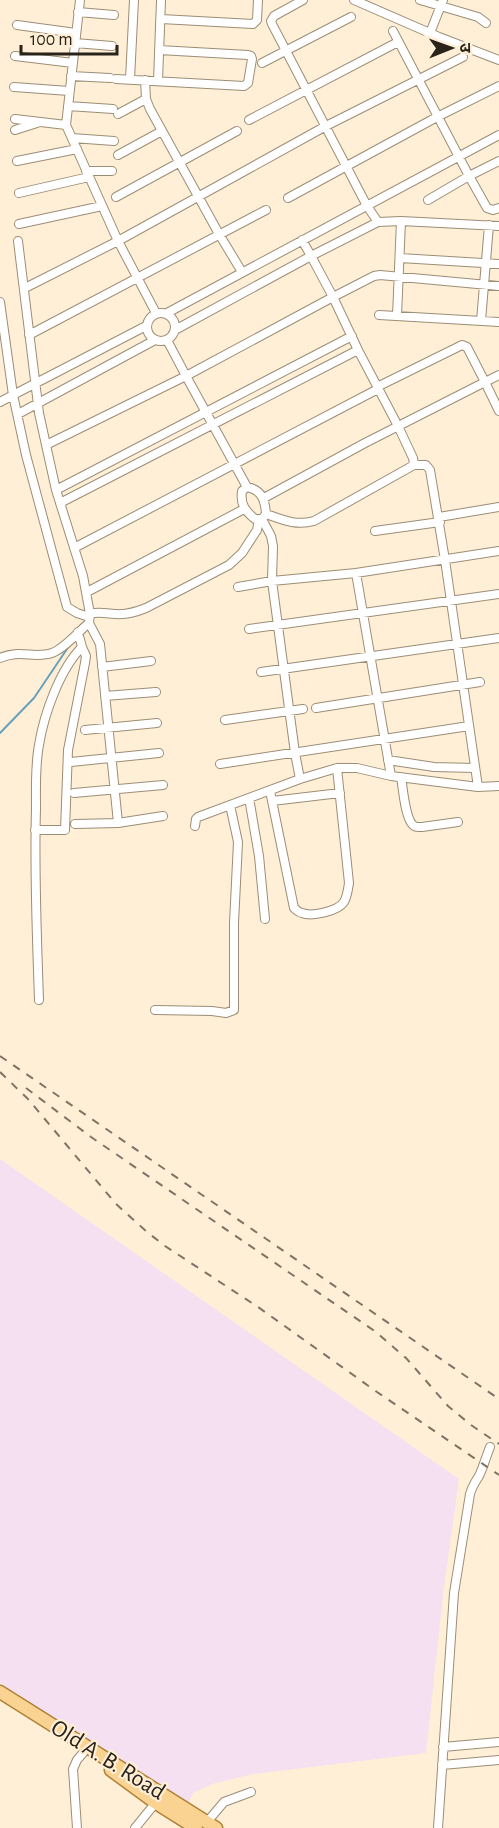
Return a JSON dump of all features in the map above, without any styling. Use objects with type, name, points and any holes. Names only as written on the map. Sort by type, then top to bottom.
[{"type":"main road","name":"Old A. B. Road","points":[[0,1692],[159,1798]]},
{"type":"main road","name":"Old A. B. Road","points":[[0,1698],[83,1753],[206,1826]]},
{"type":"street","points":[[78,0],[66,125],[118,241],[156,313]]},
{"type":"street","points":[[130,79],[134,0]]},
{"type":"street","points":[[158,81],[161,0]]},
{"type":"street","points":[[160,19],[254,24],[257,20],[258,0]]},
{"type":"street","points":[[303,0],[272,18],[272,24],[367,206],[378,222]]},
{"type":"street","points":[[354,0],[499,60]]},
{"type":"street","points":[[420,0],[441,4],[478,17],[486,23]]},
{"type":"street","points":[[430,33],[441,4]]},
{"type":"street","points":[[78,12],[114,15]]},
{"type":"street","points":[[262,63],[351,17]]},
{"type":"street","points":[[17,25],[76,33]]},
{"type":"street","points":[[393,31],[487,208],[492,210],[499,208]]},
{"type":"street","points":[[249,120],[398,42]]},
{"type":"street","points":[[75,43],[112,46]]},
{"type":"street","points":[[71,75],[244,86],[248,83],[251,56],[159,50]]},
{"type":"street","points":[[15,56],[73,63]]},
{"type":"street","points":[[25,288],[118,241],[326,126],[463,57]]},
{"type":"street","points":[[145,80],[146,99],[162,131],[219,234],[243,272]]},
{"type":"street","points":[[288,198],[499,86]]},
{"type":"street","points":[[14,87],[69,91]]},
{"type":"street","points":[[68,106],[115,112],[146,99]]},
{"type":"street","points":[[15,119],[66,125]]},
{"type":"street","points":[[15,130],[41,122]]},
{"type":"street","points":[[118,155],[162,131]]},
{"type":"street","points":[[116,197],[237,132]]},
{"type":"street","points":[[155,340],[148,334],[146,326],[149,318],[156,313],[167,313],[499,135]]},
{"type":"street","points":[[72,138],[114,141]]},
{"type":"street","points":[[17,161],[76,149]]},
{"type":"street","points":[[428,200],[499,161]]},
{"type":"street","points":[[19,193],[88,174],[112,171]]},
{"type":"street","points":[[19,224],[102,206]]},
{"type":"street","points":[[29,335],[266,210]]},
{"type":"street","points":[[397,316],[401,221]]},
{"type":"street","points":[[167,340],[175,330],[378,222],[499,226]]},
{"type":"street","points":[[481,321],[489,225]]},
{"type":"street","points":[[302,240],[413,458],[419,465],[430,470],[477,787]]},
{"type":"street","points":[[18,241],[35,384],[46,445],[56,490],[87,592],[102,666],[118,823]]},
{"type":"street","points":[[400,258],[499,264]]},
{"type":"street","points":[[46,445],[186,376],[374,276],[499,286]]},
{"type":"street","points":[[0,302],[13,395],[29,466],[67,607],[93,627]]},
{"type":"street","points":[[167,313],[174,320],[175,330]]},
{"type":"street","points":[[379,315],[499,322]]},
{"type":"street","points":[[0,402],[146,326]]},
{"type":"street","points":[[56,490],[352,336]]},
{"type":"street","points":[[18,414],[155,340],[167,340]]},
{"type":"street","points":[[167,340],[247,487],[255,489],[264,498]]},
{"type":"street","points":[[74,549],[233,463],[462,345],[467,347],[499,411]]},
{"type":"street","points":[[60,503],[358,350]]},
{"type":"street","points":[[264,498],[319,467],[499,375]]},
{"type":"street","points":[[247,487],[242,491],[241,498],[244,509],[255,519],[304,524],[314,521],[419,465]]},
{"type":"street","points":[[39,1000],[35,830],[39,746],[48,711],[64,672],[81,641],[93,627],[98,612],[132,613],[146,608],[229,565],[242,553],[257,530],[262,518],[264,498]]},
{"type":"street","points":[[375,531],[499,507]]},
{"type":"street","points":[[87,592],[244,509]]},
{"type":"street","points":[[262,518],[273,546],[272,581],[300,779]]},
{"type":"street","points":[[238,587],[272,581],[356,573],[499,551]]},
{"type":"street","points":[[356,573],[391,776]]},
{"type":"street","points":[[249,629],[499,594]]},
{"type":"street","points":[[0,658],[16,653],[54,652],[81,641],[93,627]]},
{"type":"street","points":[[261,672],[499,638]]},
{"type":"street","points":[[35,830],[65,830],[68,750],[85,663],[81,641]]},
{"type":"street","points":[[102,666],[152,661]]},
{"type":"street","points":[[316,708],[480,682]]},
{"type":"street","points":[[105,696],[156,692]]},
{"type":"street","points":[[225,720],[303,709]]},
{"type":"street","points":[[85,730],[158,723]]},
{"type":"street","points":[[220,764],[469,726]]},
{"type":"street","points":[[71,762],[159,753]]},
{"type":"street","points":[[388,760],[434,767],[475,768]]},
{"type":"street","points":[[270,791],[294,908],[300,913],[309,914],[338,908],[343,904],[347,895],[349,883],[337,768]]},
{"type":"street","points":[[195,826],[198,817],[300,779],[337,768],[357,768],[391,776],[477,787],[499,786]]},
{"type":"street","points":[[401,777],[408,817],[412,824],[422,827],[458,822]]},
{"type":"street","points":[[74,793],[164,785]]},
{"type":"street","points":[[272,801],[340,793]]},
{"type":"street","points":[[249,798],[259,856],[265,919]]},
{"type":"street","points":[[155,1010],[212,1011],[226,1014],[234,1010],[234,923],[238,842],[230,805]]},
{"type":"street","points":[[75,824],[118,823],[163,816]]},
{"type":"street","points":[[438,1828],[454,1593],[472,1486],[480,1473],[490,1447]]},
{"type":"street","points":[[443,1747],[499,1742]]},
{"type":"street","points":[[77,1828],[73,1769],[83,1753]]},
{"type":"street","points":[[442,1765],[499,1760]]},
{"type":"street","points":[[206,1826],[224,1802],[252,1792]]},
{"type":"street","points":[[135,1828],[159,1798]]},
{"type":"shaded area","points":[[0,1159],[459,1479],[444,1587],[426,1753],[253,1774],[212,1784],[193,1793],[188,1804],[0,1683]]},
{"type":"waterway","points":[[0,733],[34,698],[69,646]]},
{"type":"railway","points":[[0,1056],[499,1399]]},
{"type":"railway","points":[[0,1072],[28,1099],[116,1204],[147,1232],[499,1475]]},
{"type":"railway","points":[[26,1088],[91,1137],[376,1332],[406,1358],[448,1406],[499,1444]]}]
